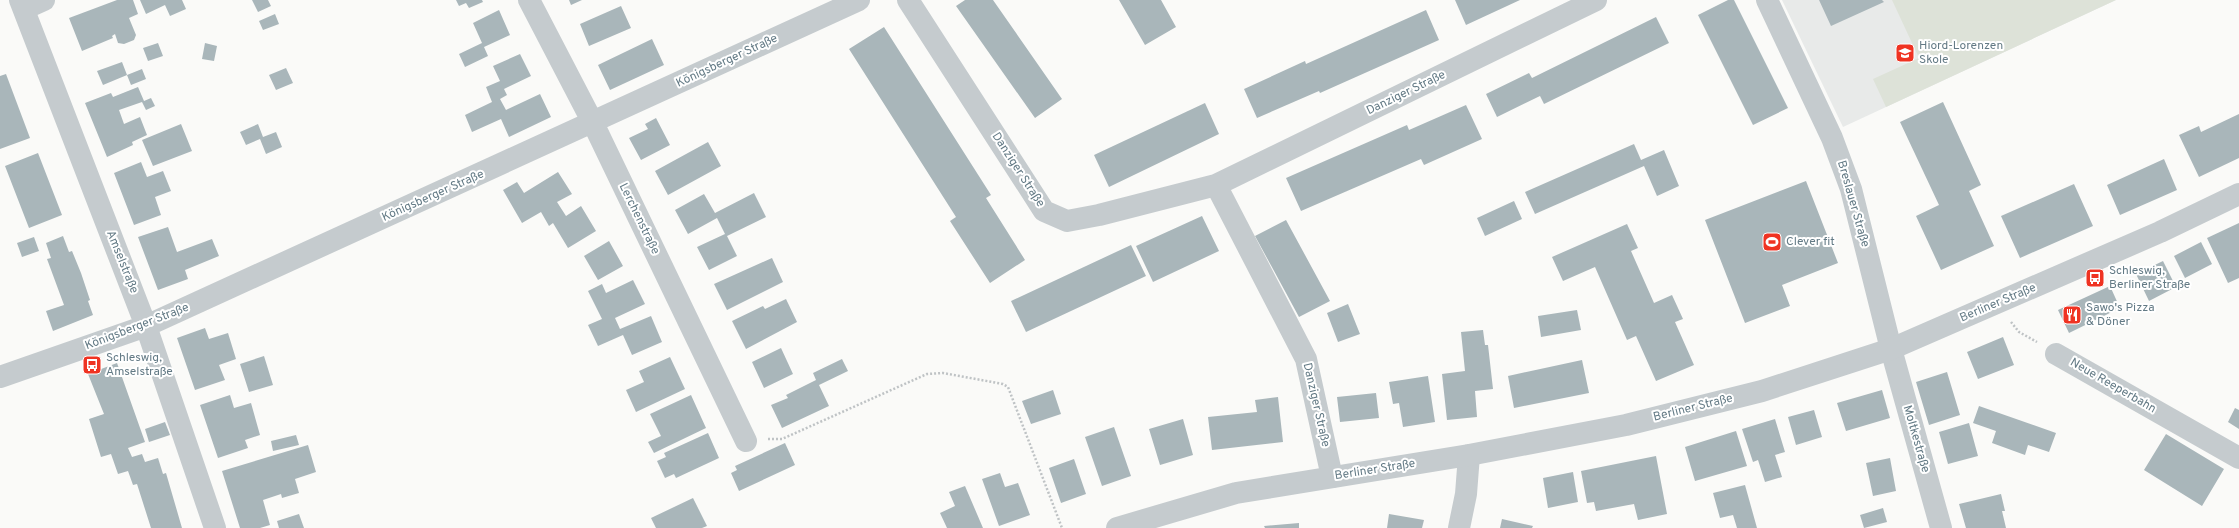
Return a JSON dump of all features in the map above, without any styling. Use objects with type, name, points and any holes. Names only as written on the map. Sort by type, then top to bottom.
[{"type":"street","points":[[22,5],[44,0]]},
{"type":"street","name":"Lerchenstraße","points":[[529,0],[593,124],[746,441]]},
{"type":"street","name":"Königsberger Straße","points":[[0,377],[146,326],[593,124],[859,0]]},
{"type":"street","name":"Danziger Straße","points":[[908,0],[1044,211],[1067,221],[1099,215],[1216,185],[1596,0]]},
{"type":"street","name":"Breslauer Straße","points":[[1767,0],[1832,138],[1851,189],[1891,349]]},
{"type":"street","name":"Amselstraße","points":[[22,5],[146,326],[215,528]]},
{"type":"street","name":"Danziger Straße","points":[[1216,185],[1306,359],[1332,477]]},
{"type":"street","name":"Berliner Straße","points":[[1117,528],[1161,521],[1236,493],[1469,455],[1626,425],[1762,391],[1891,349],[2160,232],[2239,194]]},
{"type":"street","name":"Moltkestraße","points":[[1891,349],[1941,528]]},
{"type":"street","name":"Neue Reeperbahn","points":[[2056,354],[2239,458]]},
{"type":"street","points":[[1459,528],[1466,494],[1469,455]]},
{"type":"path","name":"Neue Reeperbahn","points":[[1996,304],[2019,332],[2056,354]]},
{"type":"path","points":[[746,441],[782,439],[927,374],[943,373],[1003,384],[1008,386],[1062,528]]},
{"type":"shaded area","name":"Hiord-Lorenzen Skole","points":[[1782,0],[2116,0],[1843,127]]},
{"type":"shaded area","points":[[1892,0],[2116,0],[1886,107],[1873,79],[1919,58]]},
{"type":"building","points":[[117,0],[133,0],[138,14],[129,18],[136,35],[134,40],[124,44],[118,43],[115,34],[112,36],[113,38],[82,51],[69,18]]},
{"type":"building","points":[[140,0],[182,0],[186,9],[170,16],[165,5],[146,14]]},
{"type":"building","points":[[252,0],[268,0],[271,6],[258,12]]},
{"type":"building","points":[[456,0],[482,0],[483,2],[469,8],[466,3],[459,6]]},
{"type":"building","points":[[569,0],[582,0],[571,5]]},
{"type":"building","points":[[965,0],[993,0],[1062,99],[1035,118],[956,6]]},
{"type":"building","points":[[1119,0],[1161,0],[1176,27],[1145,45]]},
{"type":"building","points":[[1455,0],[1520,0],[1466,25]]},
{"type":"building","points":[[1728,0],[1734,0],[1788,108],[1753,125],[1698,15]]},
{"type":"building","points":[[1819,0],[1882,0],[1884,2],[1831,26]]},
{"type":"building","points":[[621,6],[631,28],[589,46],[580,24]]},
{"type":"building","points":[[499,10],[510,35],[484,47],[488,56],[465,67],[459,54],[482,43],[473,23]]},
{"type":"building","points":[[1426,10],[1439,40],[1320,93],[1319,91],[1257,118],[1244,89],[1305,61],[1306,64]]},
{"type":"building","points":[[275,14],[279,24],[263,30],[259,21]]},
{"type":"building","points":[[1656,17],[1669,43],[1544,104],[1540,96],[1497,117],[1486,94],[1529,73],[1532,78]]},
{"type":"building","points":[[884,27],[991,195],[986,198],[1025,260],[990,283],[950,221],[956,217],[849,49]]},
{"type":"building","points":[[652,39],[664,65],[610,90],[598,65]]},
{"type":"building","points":[[158,43],[163,56],[148,61],[143,48]]},
{"type":"building","points":[[205,43],[217,46],[214,61],[202,59]]},
{"type":"building","points":[[520,54],[531,76],[504,89],[507,95],[500,99],[506,110],[540,94],[551,117],[509,137],[501,119],[472,132],[465,115],[492,102],[486,87],[500,81],[493,66]]},
{"type":"building","points":[[122,62],[127,75],[103,85],[97,71]]},
{"type":"building","points":[[286,68],[293,83],[276,90],[269,75]]},
{"type":"building","points":[[142,69],[146,79],[131,85],[127,75]]},
{"type":"building","points":[[6,74],[30,138],[0,149],[0,76]]},
{"type":"building","points":[[138,87],[144,101],[151,98],[155,106],[146,110],[142,102],[119,110],[124,124],[140,117],[147,135],[132,142],[133,145],[107,157],[85,103],[111,93],[113,97]]},
{"type":"building","points":[[1943,102],[1981,185],[1969,191],[1994,246],[1941,270],[1916,216],[1939,205],[1900,122]]},
{"type":"building","points":[[1205,103],[1219,134],[1109,187],[1094,155]]},
{"type":"building","points":[[1466,105],[1482,139],[1424,165],[1421,159],[1301,211],[1286,178],[1407,125],[1409,130]]},
{"type":"building","points":[[2239,114],[2239,158],[2199,177],[2179,135],[2199,126],[2201,132]]},
{"type":"building","points":[[656,118],[670,145],[641,160],[629,138],[648,129],[645,124]]},
{"type":"building","points":[[181,124],[192,151],[153,166],[142,140]]},
{"type":"building","points":[[258,124],[263,137],[276,132],[282,147],[266,154],[260,139],[246,145],[240,132]]},
{"type":"building","points":[[708,142],[721,166],[668,195],[655,171]]},
{"type":"building","points":[[1634,144],[1641,160],[1664,150],[1679,186],[1657,196],[1644,166],[1535,214],[1525,192]]},
{"type":"building","points":[[38,153],[62,215],[29,228],[5,166]]},
{"type":"building","points":[[2164,159],[2177,190],[2120,215],[2107,185]]},
{"type":"building","points":[[141,162],[147,177],[163,171],[171,191],[155,197],[161,215],[134,225],[114,173]]},
{"type":"building","points":[[558,172],[572,194],[557,202],[566,216],[581,206],[596,231],[568,248],[553,223],[549,226],[541,212],[522,223],[503,190],[517,182],[524,193]]},
{"type":"building","name":"Clever fit","points":[[1806,181],[1838,263],[1782,285],[1790,306],[1745,323],[1705,220]]},
{"type":"building","points":[[2074,184],[2093,226],[2020,258],[2001,216]]},
{"type":"building","points":[[754,193],[766,217],[727,236],[737,256],[709,270],[697,247],[725,234],[717,218],[688,234],[675,210],[704,194],[715,213]]},
{"type":"building","points":[[1514,201],[1522,219],[1485,236],[1477,218]]},
{"type":"building","points":[[1202,216],[1219,251],[1153,282],[1136,246]]},
{"type":"building","points":[[1286,220],[1330,301],[1299,317],[1255,236]]},
{"type":"building","points":[[2239,223],[2239,278],[2228,283],[2207,238]]},
{"type":"building","points":[[1627,224],[1638,248],[1631,251],[1654,303],[1672,295],[1683,319],[1675,322],[1694,365],[1656,381],[1636,336],[1627,340],[1595,267],[1563,281],[1552,257]]},
{"type":"building","points":[[168,227],[177,252],[212,239],[219,256],[185,270],[188,279],[158,290],[138,237]]},
{"type":"building","points":[[63,236],[69,252],[72,251],[81,273],[90,300],[88,301],[93,315],[53,331],[46,311],[64,305],[47,259],[51,258],[46,243]]},
{"type":"building","points":[[34,237],[39,251],[22,257],[17,243]]},
{"type":"building","points":[[609,241],[623,266],[598,280],[584,256]]},
{"type":"building","points":[[2201,242],[2212,264],[2185,278],[2174,256]]},
{"type":"building","points":[[1131,245],[1146,276],[1026,332],[1011,301]]},
{"type":"building","points":[[772,258],[783,282],[727,310],[714,284]]},
{"type":"building","points":[[2163,261],[2176,287],[2149,301],[2136,274]]},
{"type":"building","points":[[633,280],[645,304],[615,318],[620,329],[651,316],[662,342],[632,355],[623,335],[598,346],[588,325],[602,319],[588,291],[602,284],[606,293]]},
{"type":"building","points":[[2110,286],[2120,308],[2069,333],[2058,310]]},
{"type":"building","points":[[786,299],[797,322],[746,349],[732,321],[763,306],[765,309]]},
{"type":"building","points":[[1348,304],[1360,334],[1338,342],[1327,313]]},
{"type":"building","points":[[1577,310],[1581,330],[1541,337],[1538,316]]},
{"type":"building","points":[[205,328],[209,339],[228,333],[236,359],[219,365],[225,380],[195,390],[177,338]]},
{"type":"building","points":[[1483,330],[1485,345],[1488,345],[1493,389],[1475,391],[1477,417],[1447,420],[1442,374],[1465,371],[1461,332]]},
{"type":"building","points":[[2003,337],[2014,365],[1978,379],[1967,352]]},
{"type":"building","points":[[781,348],[793,374],[764,388],[752,362]]},
{"type":"building","points":[[264,356],[273,385],[249,392],[240,364]]},
{"type":"building","points":[[670,357],[685,389],[636,412],[626,390],[644,382],[639,371]]},
{"type":"building","points":[[842,359],[848,371],[819,385],[829,406],[782,428],[771,405],[788,398],[786,395],[816,380],[813,373]]},
{"type":"building","points":[[1582,360],[1589,393],[1514,408],[1508,376]]},
{"type":"building","points":[[117,363],[145,442],[128,448],[132,457],[142,454],[145,462],[158,458],[163,474],[166,473],[182,528],[151,528],[137,484],[133,485],[128,471],[118,474],[111,454],[101,457],[89,419],[104,414],[88,374]]},
{"type":"building","points":[[1947,372],[1960,415],[1929,425],[1916,382]]},
{"type":"building","points":[[1428,376],[1435,422],[1403,427],[1399,403],[1393,404],[1389,382]]},
{"type":"building","points":[[1053,390],[1061,414],[1031,424],[1022,401]]},
{"type":"building","points":[[1882,390],[1890,418],[1846,431],[1837,403]]},
{"type":"building","points":[[1376,393],[1379,418],[1340,422],[1337,397]]},
{"type":"building","points":[[230,395],[234,408],[251,403],[260,435],[245,440],[248,448],[218,458],[200,405]]},
{"type":"building","points":[[691,395],[706,428],[654,453],[648,442],[661,436],[650,414]]},
{"type":"building","points":[[1278,397],[1283,442],[1212,450],[1208,417],[1257,412],[1255,400]]},
{"type":"building","points":[[1979,406],[2056,433],[2049,452],[2028,445],[2025,455],[1992,443],[1996,431],[1973,423]]},
{"type":"building","points":[[2235,408],[2239,410],[2239,429],[2228,422]]},
{"type":"building","points":[[1814,410],[1822,437],[1796,445],[1788,417]]},
{"type":"building","points":[[1183,419],[1193,455],[1160,465],[1149,429]]},
{"type":"building","points":[[1775,419],[1785,452],[1775,455],[1782,477],[1765,482],[1758,460],[1753,462],[1742,429]]},
{"type":"building","points":[[165,422],[170,435],[149,442],[145,429]]},
{"type":"building","points":[[1969,423],[1978,456],[1948,464],[1939,432]]},
{"type":"building","points":[[1114,427],[1131,476],[1102,486],[1085,437]]},
{"type":"building","points":[[1736,431],[1747,466],[1695,481],[1685,447]]},
{"type":"building","points":[[708,433],[719,458],[676,478],[674,474],[665,478],[657,461],[666,457],[664,453]]},
{"type":"building","points":[[2166,434],[2224,469],[2202,506],[2144,470]]},
{"type":"building","points":[[296,435],[299,445],[273,451],[271,441]]},
{"type":"building","points":[[785,443],[795,465],[739,491],[731,473],[737,470],[735,466]]},
{"type":"building","points":[[308,445],[316,472],[295,479],[299,493],[282,498],[281,494],[263,500],[270,525],[260,528],[240,528],[222,471]]},
{"type":"building","points":[[1656,456],[1667,514],[1638,520],[1634,504],[1596,511],[1594,502],[1587,503],[1581,471]]},
{"type":"building","points":[[1890,458],[1896,491],[1873,496],[1866,463]]},
{"type":"building","points":[[1074,459],[1086,494],[1061,503],[1049,468]]},
{"type":"building","points":[[1573,472],[1578,502],[1548,508],[1543,478]]},
{"type":"building","points":[[1000,473],[1005,487],[1018,483],[1030,515],[999,526],[982,479]]},
{"type":"building","points":[[1745,485],[1757,528],[1737,528],[1733,515],[1720,518],[1713,493]]},
{"type":"building","points":[[965,486],[983,528],[947,528],[940,513],[955,506],[949,492]]},
{"type":"building","points":[[2001,494],[2005,511],[2002,511],[2006,528],[1966,528],[1959,504]]},
{"type":"building","points":[[693,498],[707,526],[702,528],[656,528],[651,518]]},
{"type":"building","points":[[1883,508],[1887,522],[1864,528],[1860,515]]},
{"type":"building","points":[[299,514],[304,528],[279,528],[277,521]]},
{"type":"building","points":[[1389,514],[1424,520],[1422,528],[1387,528]]},
{"type":"building","points":[[1502,519],[1533,526],[1532,528],[1500,528]]},
{"type":"building","points":[[1299,523],[1299,528],[1265,528],[1264,526]]},
{"type":"place","name":"Hiord-Lorenzen Skole","points":[[1905,53]]},
{"type":"place","name":"Clever fit","points":[[1772,242]]},
{"type":"place","name":"Schleswig, Berliner Straße","points":[[2095,278]]},
{"type":"place","name":"Sawo's Pizza & Döner","points":[[2072,315]]},
{"type":"place","name":"Schleswig, Amselstraße","points":[[92,365]]}]
